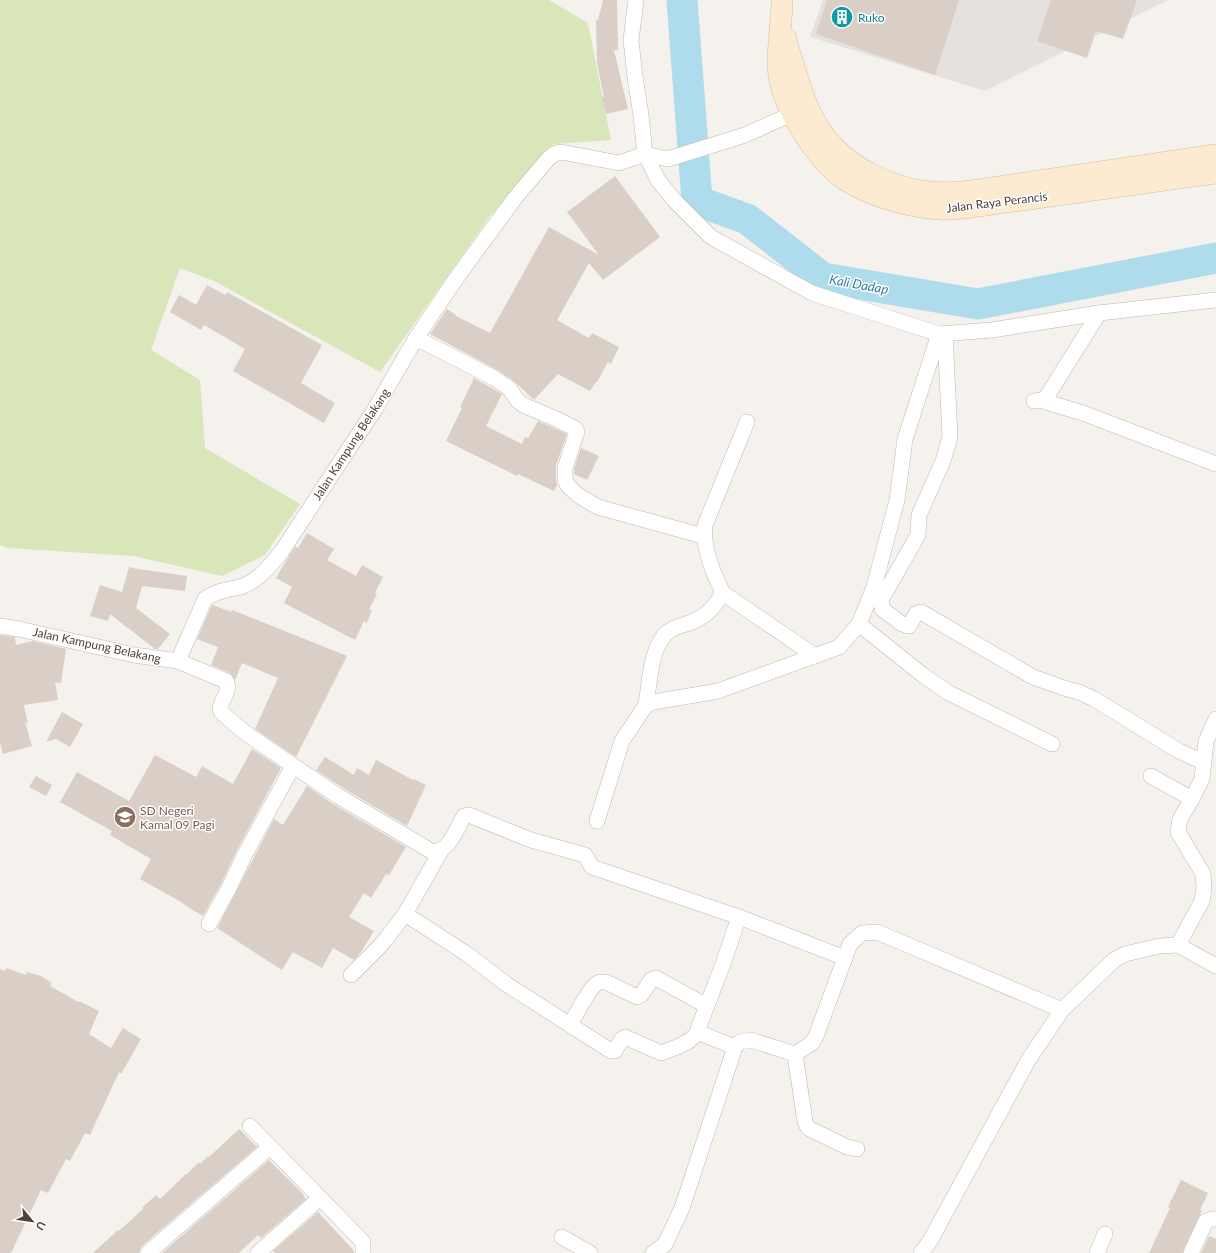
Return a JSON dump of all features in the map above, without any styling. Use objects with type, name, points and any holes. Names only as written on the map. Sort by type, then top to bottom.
[{"type":"street","points":[[636,0],[631,40],[645,154],[658,180],[674,200],[711,237],[812,293],[942,334],[992,330],[1098,313],[1216,300]]},
{"type":"street","name":"Jalan Raya Perancis","points":[[782,9],[786,41],[802,93],[800,111],[806,138],[836,173],[854,184],[895,202],[942,210],[964,208],[1216,172]]},
{"type":"street","points":[[645,154],[668,159],[745,135],[800,111]]},
{"type":"street","name":"Jalan Raya Perancis","points":[[800,111],[820,130],[832,146],[848,160],[880,178],[922,191],[943,193],[964,192],[1216,155]]},
{"type":"street","name":"Jalan Kampung Belakang","points":[[0,626],[134,655],[178,661],[205,599],[211,594],[244,585],[256,579],[266,571],[282,551],[375,409],[416,338],[515,198],[548,159],[554,154],[561,152],[619,163],[645,154]]},
{"type":"street","points":[[1098,313],[1039,401],[1083,413],[1216,464]]},
{"type":"street","points":[[646,705],[654,702],[718,691],[840,647],[859,624],[874,587],[897,500],[905,439],[942,334]]},
{"type":"street","points":[[942,334],[950,437],[943,461],[919,515],[918,535],[881,600],[882,609],[902,624],[909,626],[916,614],[921,612],[1033,677],[1079,692],[1094,699],[1179,751],[1203,762]]},
{"type":"street","points":[[416,338],[494,378],[509,388],[517,400],[523,405],[576,429],[577,432],[565,468],[565,480],[568,486],[579,496],[598,507],[704,536]]},
{"type":"street","points":[[747,422],[705,525],[704,536],[715,578],[723,593],[815,656]]},
{"type":"street","points":[[597,821],[622,741],[646,705],[655,650],[663,636],[675,627],[692,622],[708,613],[723,593]]},
{"type":"street","points":[[859,624],[924,676],[949,693],[1052,744]]},
{"type":"street","points":[[178,661],[228,683],[228,690],[220,706],[221,712],[244,732],[338,796],[431,851],[435,852],[448,844],[464,816],[469,815],[531,840],[585,855],[592,867],[739,917],[845,958]]},
{"type":"street","points":[[1178,945],[1202,901],[1204,889],[1203,874],[1178,832],[1180,818],[1202,779],[1206,741],[1216,719]]},
{"type":"street","points":[[209,924],[293,766]]},
{"type":"street","points":[[1151,776],[1192,799]]},
{"type":"street","points":[[351,975],[382,944],[405,914],[442,849]]},
{"type":"street","points":[[405,914],[467,954],[506,984],[613,1051],[625,1037],[662,1053],[689,1041],[699,1032],[698,1029],[721,971],[739,917]]},
{"type":"street","points":[[795,1054],[812,1043],[816,1036],[850,944],[862,933],[877,932],[1062,1010]]},
{"type":"street","points":[[921,1253],[930,1241],[1012,1088],[1029,1059],[1062,1010],[1114,960],[1125,954],[1159,946],[1178,945],[1216,966]]},
{"type":"street","points":[[570,1025],[591,989],[600,982],[606,982],[637,997],[642,994],[651,980],[656,978],[707,1006]]},
{"type":"street","points":[[699,1032],[735,1047]]},
{"type":"street","points":[[653,1253],[665,1244],[682,1208],[735,1047],[740,1042],[752,1040],[795,1054]]},
{"type":"street","points":[[795,1054],[805,1122],[808,1128],[847,1147],[857,1149]]},
{"type":"street","points":[[250,1126],[364,1242],[363,1253]]},
{"type":"street","points":[[148,1253],[270,1147]]},
{"type":"street","points":[[258,1253],[320,1198]]},
{"type":"street","points":[[1191,1253],[1206,1221],[1216,1219]]},
{"type":"street","points":[[1097,1253],[1105,1234]]},
{"type":"street","points":[[562,1237],[590,1253]]},
{"type":"shaded area","points":[[823,0],[1168,0],[985,91],[810,37]]},
{"type":"green space","points":[[0,0],[549,0],[588,23],[611,140],[554,144],[490,216],[380,372],[214,281],[180,268],[151,350],[200,380],[205,448],[300,504],[265,555],[222,576],[133,556],[8,548],[0,545]]},
{"type":"building","points":[[603,0],[617,0],[618,50],[614,50],[628,109],[606,114],[597,63],[596,20],[598,20]]},
{"type":"building","points":[[827,0],[959,0],[935,75],[816,34]]},
{"type":"building","points":[[1051,0],[1137,0],[1123,39],[1096,31],[1087,58],[1037,41]]},
{"type":"building","points":[[615,176],[660,237],[603,280],[589,263],[557,320],[589,338],[592,333],[619,347],[611,364],[608,362],[597,382],[590,391],[558,374],[534,400],[514,381],[499,371],[430,334],[447,309],[458,317],[490,333],[549,227],[599,255],[567,212]]},
{"type":"building","points":[[207,285],[225,295],[227,292],[322,345],[301,383],[335,403],[324,423],[233,371],[245,349],[204,325],[201,330],[170,312],[179,295],[196,305]]},
{"type":"building","points":[[474,378],[502,394],[486,426],[522,444],[525,437],[528,438],[538,421],[567,434],[556,465],[557,485],[554,491],[518,474],[517,476],[446,441],[462,408],[460,407]]},
{"type":"building","points":[[581,448],[599,456],[587,480],[574,474],[574,469]]},
{"type":"building","points":[[307,533],[334,549],[327,560],[356,576],[362,565],[383,577],[375,593],[377,594],[369,609],[372,610],[367,623],[364,621],[355,640],[284,603],[292,587],[276,578],[295,547],[298,548]]},
{"type":"building","points":[[129,567],[187,576],[185,591],[142,586],[136,608],[170,634],[158,649],[155,649],[110,614],[108,621],[90,616],[100,585],[122,592]]},
{"type":"building","points":[[212,605],[232,612],[232,610],[347,656],[296,757],[255,729],[278,678],[242,663],[235,680],[230,673],[211,665],[218,647],[197,639]]},
{"type":"building","points":[[0,635],[15,637],[16,645],[33,641],[66,649],[61,683],[55,682],[58,700],[24,705],[28,724],[25,722],[32,746],[3,754],[0,742]]},
{"type":"building","points":[[62,712],[83,724],[70,747],[56,739],[46,742]]},
{"type":"building","points":[[252,749],[281,768],[203,916],[140,879],[151,859],[110,835],[112,831],[60,802],[77,772],[129,801],[155,755],[196,777],[202,766],[233,784]]},
{"type":"building","points":[[325,757],[354,775],[357,768],[369,775],[376,760],[413,780],[414,779],[426,785],[407,826],[316,770]]},
{"type":"building","points":[[36,776],[52,785],[46,796],[29,787]]},
{"type":"building","points":[[307,786],[333,804],[406,847],[389,875],[386,874],[371,898],[364,893],[349,917],[374,931],[361,952],[354,960],[333,948],[322,968],[293,952],[282,970],[217,928],[274,819],[283,825]]},
{"type":"building","points":[[6,968],[26,975],[27,972],[41,976],[52,983],[50,986],[78,1002],[79,1001],[99,1011],[89,1034],[111,1048],[123,1028],[141,1039],[121,1074],[119,1072],[90,1135],[85,1133],[70,1161],[66,1159],[48,1193],[41,1190],[11,1253],[0,1253],[0,969],[5,971]]},
{"type":"building","points":[[239,1129],[257,1147],[142,1246],[139,1253],[93,1253],[143,1209],[142,1208],[156,1195],[160,1199],[199,1162],[200,1164],[208,1156],[209,1157]]},
{"type":"building","points":[[269,1160],[304,1195],[303,1196],[306,1199],[261,1238],[258,1235],[239,1253],[162,1253]]},
{"type":"building","points":[[1181,1180],[1208,1193],[1200,1210],[1202,1210],[1182,1253],[1149,1253],[1170,1208],[1168,1207]]},
{"type":"building","points":[[318,1212],[354,1251],[354,1253],[275,1253],[273,1251]]},
{"type":"building","points":[[1209,1236],[1216,1239],[1216,1253],[1201,1253]]},
{"type":"waterway","name":"Kali Dadap","points":[[682,0],[697,201],[747,219],[823,278],[978,304],[1216,258]]},
{"type":"place","name":"Ruko","points":[[842,17]]},
{"type":"place","name":"SD Negeri Kamal 09 Pagi","points":[[125,817]]}]
